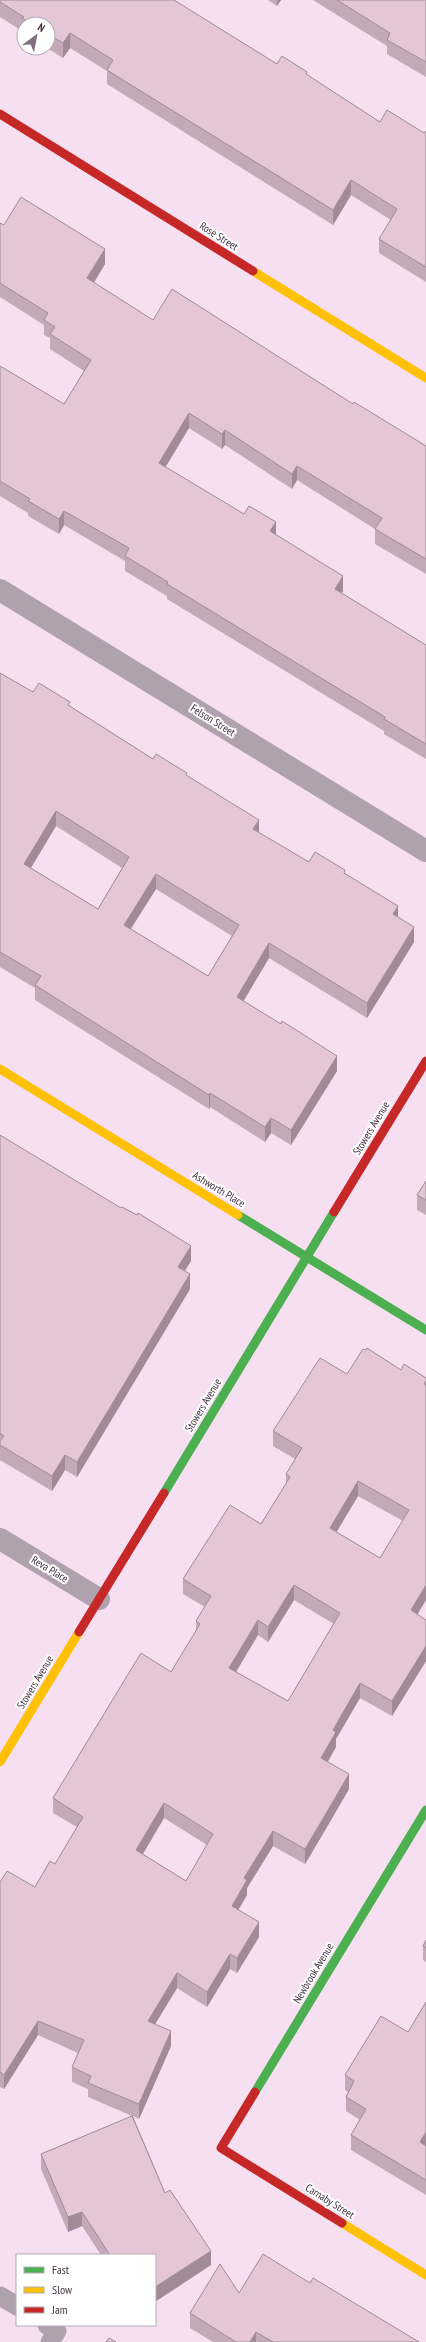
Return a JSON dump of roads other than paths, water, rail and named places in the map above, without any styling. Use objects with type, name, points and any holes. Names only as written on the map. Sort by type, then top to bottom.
[{"type":"street","name":"Rose Street","points":[[0,114],[426,378]]},
{"type":"street","name":"Felson Street","points":[[0,590],[426,851]]},
{"type":"street","name":"Stowers Avenue","points":[[0,1762],[426,1061]]},
{"type":"street","name":"Ashworth Place","points":[[0,1068],[426,1330]]},
{"type":"street","name":"Reva Place","points":[[0,1539],[99,1599]]},
{"type":"street","name":"Newbrook Avenue","points":[[221,2148],[426,1810]]},
{"type":"street","name":"Carnaby Street","points":[[221,2148],[426,2275]]},
{"type":"lane","points":[[0,2296],[16,2305]]},
{"type":"lane","points":[[49,2326],[57,2331],[50,2342]]}]
